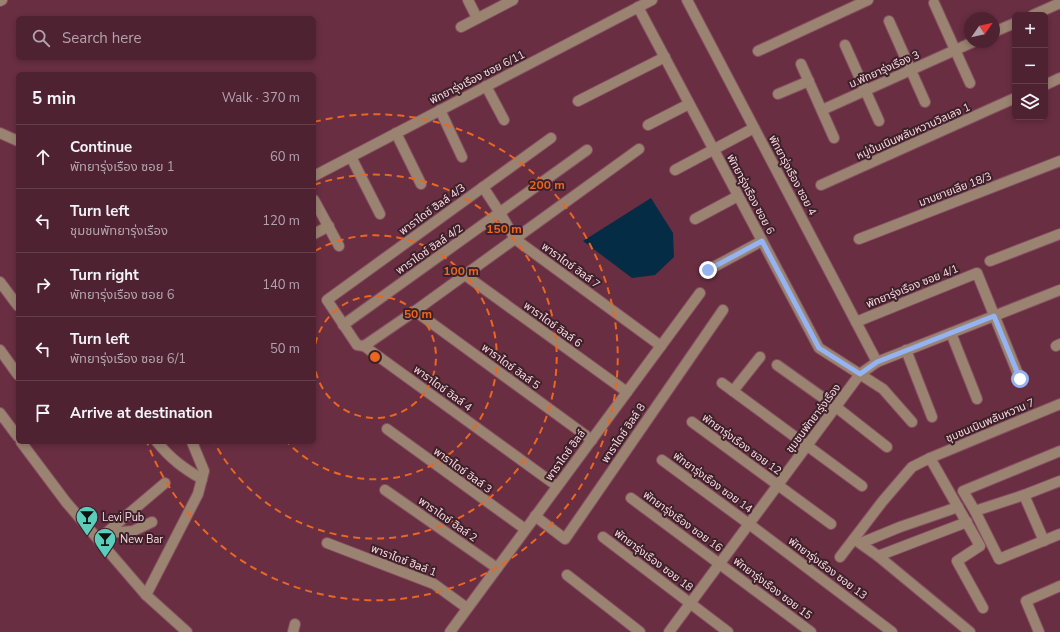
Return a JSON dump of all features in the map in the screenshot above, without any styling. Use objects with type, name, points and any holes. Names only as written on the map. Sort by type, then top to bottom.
[{"type":"street","points":[[468,0],[477,18]]},
{"type":"street","points":[[461,26],[513,0]]},
{"type":"street","name":"พัทยารุ่งเรือง ซอย 6/11","points":[[316,175],[652,0]]},
{"type":"street","name":"พัทยารุ่งเรือง ซอย 4","points":[[687,0],[877,362]]},
{"type":"street","points":[[758,51],[868,0]]},
{"type":"street","points":[[934,3],[970,83]]},
{"type":"street","points":[[1040,12],[1060,3]]},
{"type":"street","name":"พัทยารุ่งเรือง ซอย 6","points":[[638,7],[819,348],[883,390],[912,422]]},
{"type":"street","points":[[889,21],[925,102]]},
{"type":"street","points":[[1000,29],[1012,24]]},
{"type":"street","points":[[845,45],[879,121]]},
{"type":"street","name":"ม.พัทยารุ่งเรือง 3","points":[[822,110],[964,46]]},
{"type":"street","points":[[578,101],[665,58]]},
{"type":"street","points":[[801,64],[834,138]]},
{"type":"street","points":[[1047,84],[1060,78]]},
{"type":"street","points":[[778,94],[809,81]]},
{"type":"street","points":[[486,86],[504,120]]},
{"type":"street","name":"หมู่บ้นเนินพลับหวานวิลเลจ 1","points":[[821,185],[1012,99]]},
{"type":"street","points":[[648,125],[690,104]]},
{"type":"street","points":[[440,110],[462,157]]},
{"type":"street","points":[[675,170],[754,128]]},
{"type":"street","points":[[0,133],[16,140]]},
{"type":"street","points":[[396,133],[421,184]]},
{"type":"street","name":"พาราไดซ์ ฮิลล์ 4/3","points":[[327,300],[551,138]]},
{"type":"street","points":[[364,346],[415,311],[639,149]]},
{"type":"street","name":"พาราไดซ์ ฮิลล์ 4/2","points":[[343,325],[588,150]]},
{"type":"street","points":[[350,157],[380,214]]},
{"type":"street","name":"มาบยายเลีย 18/3","points":[[859,239],[1060,161]]},
{"type":"street","name":"พาราไดซ์ ฮิลล์ 7","points":[[483,187],[500,213],[514,239],[661,346]]},
{"type":"street","points":[[695,219],[738,196]]},
{"type":"street","points":[[316,204],[339,246]]},
{"type":"street","points":[[316,233],[328,226]]},
{"type":"street","points":[[990,261],[1060,234]]},
{"type":"street","points":[[708,270],[762,241]]},
{"type":"street","name":"พัทยารุ่งเรือง ซอย 4/1","points":[[856,322],[977,273],[994,316]]},
{"type":"street","name":"พาราไดซ์ ฮิลล์ 6","points":[[465,275],[627,392]]},
{"type":"street","points":[[0,282],[16,303]]},
{"type":"street","name":"ชุมชนพัทยารุ่งเรือง","points":[[668,632],[860,374],[877,362],[1060,290]]},
{"type":"street","name":"พาราไดซ์ ฮิลล์","points":[[450,632],[700,293]]},
{"type":"street","name":"พาราไดซ์ ฮิลล์ 4","points":[[327,300],[357,345],[364,346],[557,486]]},
{"type":"street","name":"พาราไดซ์ ฮิลล์ 8","points":[[535,516],[565,539],[723,310]]},
{"type":"street","name":"พาราไดซ์ ฮิลล์ 5","points":[[415,311],[592,440]]},
{"type":"street","points":[[994,316],[1020,379]]},
{"type":"street","points":[[951,333],[977,399]]},
{"type":"street","points":[[0,350],[16,372]]},
{"type":"street","points":[[906,350],[932,418]]},
{"type":"street","points":[[733,391],[760,357]]},
{"type":"street","points":[[777,365],[836,407],[888,447]]},
{"type":"street","points":[[722,383],[862,486]]},
{"type":"street","name":"ชุมชนเนินพลับหวาน 7","points":[[840,557],[858,541],[882,502],[912,467],[930,458],[1060,404]]},
{"type":"street","points":[[0,413],[16,434]]},
{"type":"street","name":"พัทยารุ่งเรือง ซอย 12","points":[[692,422],[830,524]]},
{"type":"street","name":"พาราไดซ์ ฮิลล์ 3","points":[[387,429],[525,530]]},
{"type":"street","points":[[22,444],[66,502],[102,536],[146,595],[187,632]]},
{"type":"street","points":[[159,444],[167,454],[183,468],[202,479]]},
{"type":"street","points":[[146,595],[198,494],[204,471],[193,444]]},
{"type":"street","points":[[1060,451],[963,491],[975,511],[998,559],[1060,534]]},
{"type":"street","points":[[930,458],[980,546],[957,561],[983,608]]},
{"type":"street","name":"พัทยารุ่งเรือง ซอย 14","points":[[662,460],[749,524]]},
{"type":"street","points":[[975,511],[1024,495],[1060,481]]},
{"type":"street","points":[[102,536],[165,483]]},
{"type":"street","name":"พาราไดซ์ ฮิลล์ 2","points":[[385,490],[497,568]]},
{"type":"street","points":[[1024,495],[1044,541]]},
{"type":"street","name":"พัทยารุ่งเรือง ซอย 16","points":[[631,498],[720,563]]},
{"type":"street","points":[[858,541],[958,506]]},
{"type":"street","points":[[102,536],[133,531],[152,522]]},
{"type":"street","points":[[878,556],[967,522]]},
{"type":"street","name":"พัทยารุ่งเรือง ซอย 13","points":[[749,524],[892,632]]},
{"type":"street","name":"พัทยารุ่งเรือง ซอย 18","points":[[603,537],[728,632]]},
{"type":"street","points":[[858,541],[970,632]]},
{"type":"street","name":"พาราไดซ์ ฮิลล์ 1","points":[[327,543],[434,584],[467,608]]},
{"type":"street","name":"พัทยารุ่งเรือง ซอย 15","points":[[720,563],[812,632]]},
{"type":"street","points":[[567,575],[640,632]]},
{"type":"street","points":[[1039,632],[1026,601],[1060,586]]},
{"type":"water","points":[[651,198],[673,233],[674,257],[655,275],[632,278],[583,241]]},
{"type":"place","name":"Levi Pub","points":[[87,536]]},
{"type":"place","name":"New Bar","points":[[105,558]]},
{"type":"route","points":[[708,270],[762,241],[819,348],[860,374],[877,362],[994,316],[1020,379]]}]
